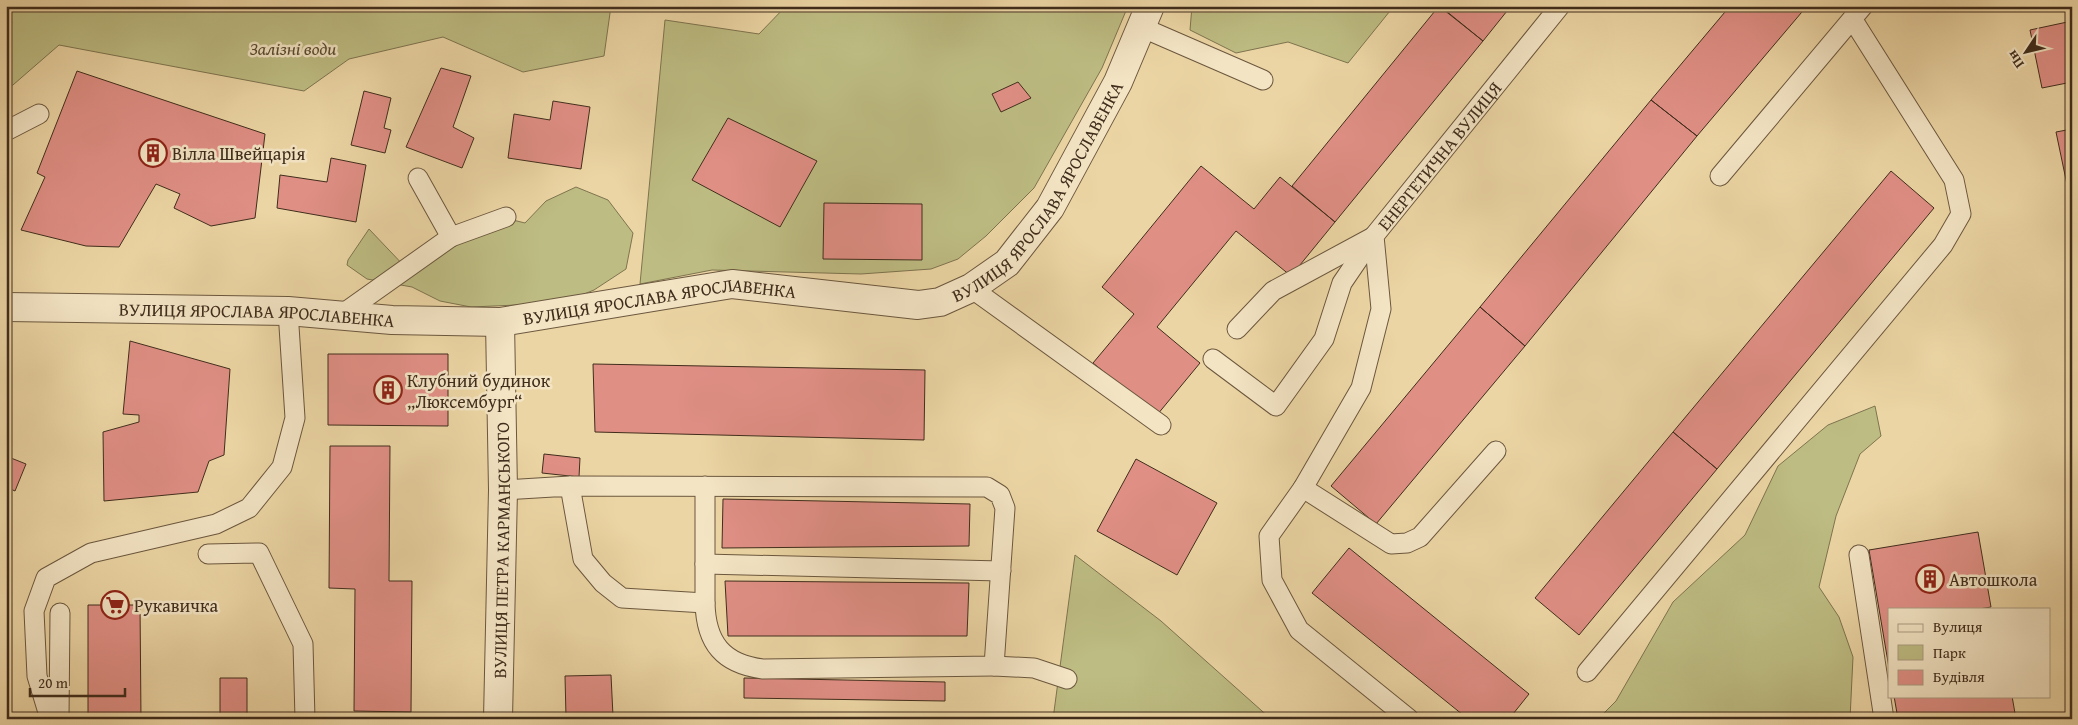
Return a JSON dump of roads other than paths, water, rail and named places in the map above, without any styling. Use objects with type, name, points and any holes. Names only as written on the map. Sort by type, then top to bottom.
[{"type":"street","name":"ВУЛИЦЯ ЯРОСЛАВА ЯРОСЛАВЕНКА","points":[[6,307],[288,310],[392,320],[500,322],[732,284],[918,305],[940,302],[972,288],[1007,262],[1050,208],[1118,82],[1146,17]]},
{"type":"street","name":"ВУЛИЦЯ ПЕТРА КАРМАНСЬКОГО","points":[[498,719],[503,490],[500,322]]},
{"type":"lane","name":"ЕНЕРГЕТИЧНА ВУЛИЦЯ","points":[[1409,719],[1299,630],[1272,580],[1269,536],[1303,488],[1361,388],[1381,309],[1374,236],[1560,6]]},
{"type":"lane","points":[[1588,672],[1943,245],[1961,214],[1954,180],[1858,13],[1720,176]]},
{"type":"lane","points":[[1146,17],[1263,80]]},
{"type":"lane","points":[[6,130],[40,114]]},
{"type":"lane","points":[[418,178],[451,237]]},
{"type":"lane","points":[[341,315],[451,237],[506,217]]},
{"type":"lane","points":[[1237,329],[1273,291],[1374,236]]},
{"type":"lane","points":[[1213,359],[1276,406],[1324,340],[1342,282],[1374,236]]},
{"type":"lane","points":[[972,288],[1161,425]]},
{"type":"lane","points":[[50,719],[36,676],[34,612],[46,578],[91,553],[216,524],[249,508],[282,467],[295,418],[288,310]]},
{"type":"lane","points":[[1303,488],[1391,544],[1407,543],[1420,537],[1496,451]]},
{"type":"lane","points":[[503,490],[570,486],[987,487],[1000,495],[1005,508],[994,666]]},
{"type":"lane","points":[[570,486],[583,559],[602,583],[622,598],[705,603]]},
{"type":"lane","points":[[705,486],[705,603],[708,627],[713,641],[722,653],[734,662],[748,667],[763,669],[994,666],[1034,668],[1067,678]]},
{"type":"lane","points":[[208,554],[259,553],[303,644],[305,719]]},
{"type":"lane","points":[[1859,555],[1884,719]]},
{"type":"lane","points":[[705,564],[1001,571]]},
{"type":"lane","points":[[59,719],[60,613]]},
{"type":"place","name":"Вілла Швейцарія","points":[[153,153]]},
{"type":"place","name":"Клубний будинок „Люксембург“","points":[[388,390]]},
{"type":"place","name":"Автошкола","points":[[1930,579]]},
{"type":"place","name":"Рукавичка","points":[[115,605]]},
{"type":"park label","name":"Залізні води","points":[[293,48]]}]
